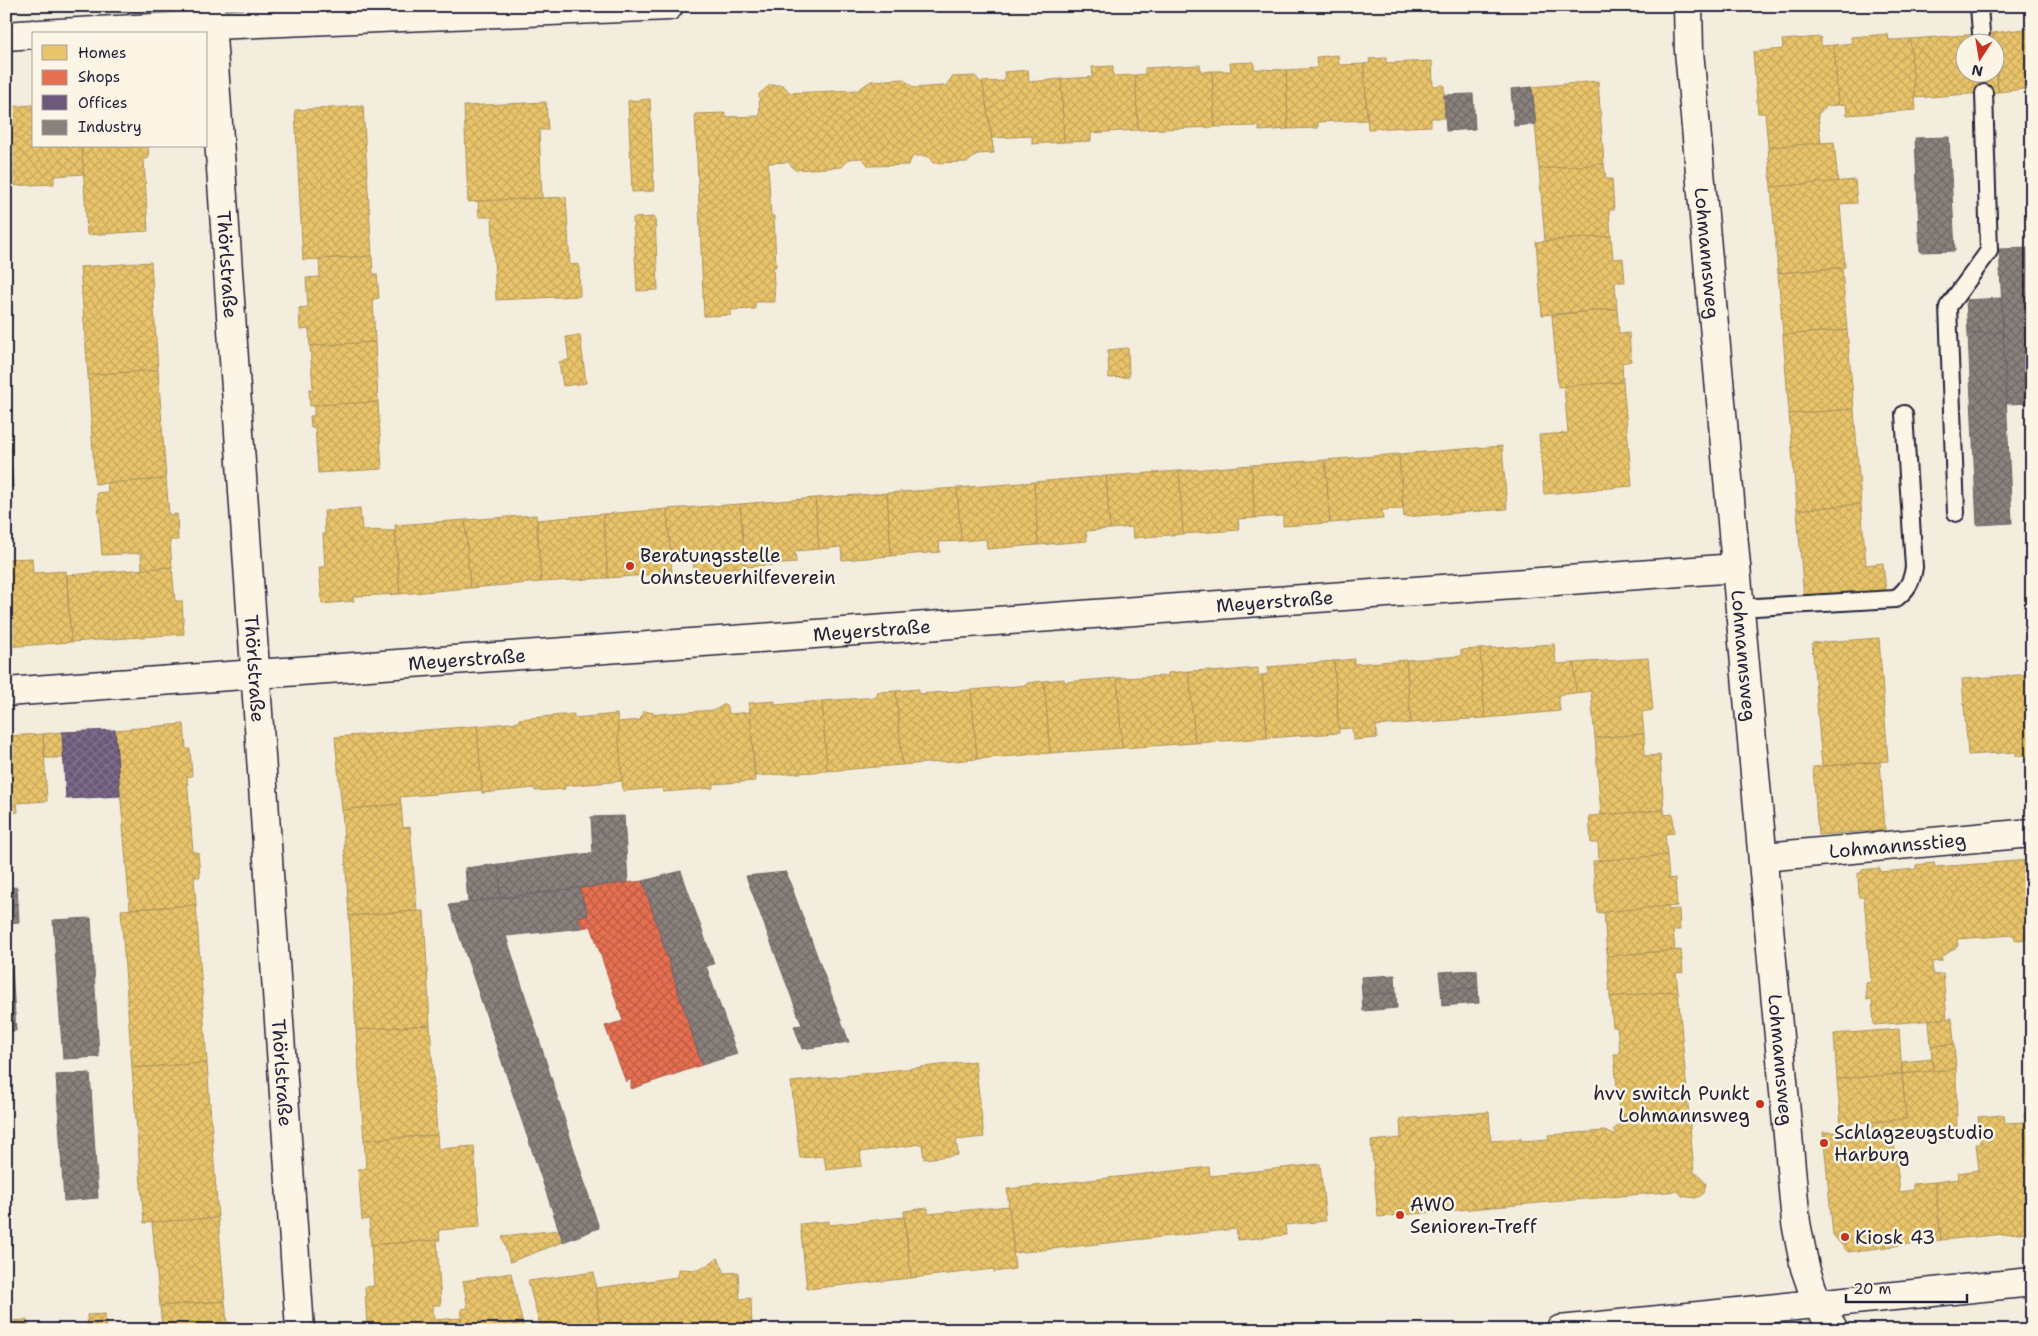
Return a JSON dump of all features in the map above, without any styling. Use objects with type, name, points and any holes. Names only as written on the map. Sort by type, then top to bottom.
[{"type":"street","points":[[59,32],[210,16],[669,6]]},
{"type":"street","name":"Lohmannsweg","points":[[1688,6],[1689,51],[1796,1223],[1805,1268],[1817,1303],[1834,1330]]},
{"type":"street","name":"Thörlstraße","points":[[210,16],[300,1330]]},
{"type":"street","points":[[6,36],[32,34]]},
{"type":"street","name":"Meyerstraße","points":[[6,692],[1736,568]]},
{"type":"street","name":"Lohmannsstieg","points":[[1763,857],[2032,833]]},
{"type":"street","points":[[1560,1330],[2032,1282]]},
{"type":"lane","points":[[1979,6],[1981,32]]},
{"type":"lane","points":[[1956,512],[1948,307],[1989,251],[1984,93]]},
{"type":"lane","points":[[1740,608],[1895,599],[1906,591],[1912,581],[1914,567],[1904,414]]},
{"type":"building: Homes","points":[[2032,28],[2032,88],[1998,92],[1998,82],[2006,82],[2006,32],[2001,32]]},
{"type":"building: Homes","points":[[1888,34],[1889,40],[1910,39],[1916,110],[1847,115],[1846,104],[1838,105],[1834,45],[1852,43],[1851,37]]},
{"type":"building: Homes","points":[[1956,36],[1956,82],[1997,82],[1998,92],[1914,98],[1910,39]]},
{"type":"building: Homes","points":[[1821,37],[1821,46],[1834,45],[1838,105],[1827,106],[1818,114],[1821,143],[1768,147],[1765,113],[1758,113],[1753,52],[1783,49],[1782,40]]},
{"type":"building: Homes","points":[[1338,55],[1339,65],[1364,64],[1367,120],[1318,122],[1318,128],[1288,129],[1286,70],[1317,68],[1316,57]]},
{"type":"building: Homes","points":[[1386,58],[1386,63],[1432,61],[1433,86],[1444,85],[1445,118],[1431,118],[1431,126],[1368,129],[1364,64],[1370,63],[1369,59]]},
{"type":"building: Homes","points":[[1254,62],[1254,69],[1286,70],[1288,129],[1259,131],[1259,126],[1215,127],[1212,71],[1231,71],[1230,63]]},
{"type":"building: Homes","points":[[1200,65],[1201,72],[1212,71],[1215,127],[1138,130],[1135,75],[1145,74],[1145,68]]},
{"type":"building: Homes","points":[[1113,66],[1113,76],[1135,75],[1138,130],[1091,133],[1091,141],[1064,142],[1061,79],[1093,77],[1092,67]]},
{"type":"building: Homes","points":[[1028,70],[1029,82],[1061,79],[1064,142],[1032,144],[1032,136],[992,138],[981,82],[1005,81],[1004,72]]},
{"type":"building: Homes","points":[[975,76],[983,85],[994,153],[977,154],[968,162],[933,163],[928,156],[913,156],[908,165],[869,166],[862,158],[849,159],[842,167],[795,170],[788,162],[768,163],[771,216],[774,216],[776,267],[773,267],[775,302],[755,302],[755,309],[731,310],[731,315],[704,316],[695,114],[725,113],[725,117],[760,116],[759,94],[770,85],[783,85],[790,93],[858,90],[871,81],[903,79],[914,88],[946,86],[952,77]]},
{"type":"building: Homes","points":[[1598,81],[1604,164],[1539,169],[1532,87]]},
{"type":"building: Homes","points":[[650,99],[654,191],[632,192],[628,101]]},
{"type":"building: Homes","points":[[546,102],[548,130],[539,130],[542,198],[468,202],[464,106]]},
{"type":"building: Homes","points":[[32,105],[32,148],[82,148],[84,174],[54,176],[54,184],[6,186],[6,107]]},
{"type":"building: Homes","points":[[363,106],[372,256],[303,260],[295,110]]},
{"type":"building: Homes","points":[[1834,142],[1838,182],[1771,187],[1768,147]]},
{"type":"building: Homes","points":[[82,148],[148,148],[149,158],[144,159],[148,231],[87,235]]},
{"type":"building: Homes","points":[[1604,164],[1606,179],[1612,179],[1614,210],[1609,210],[1611,236],[1545,241],[1539,169]]},
{"type":"building: Homes","points":[[1855,180],[1857,203],[1840,204],[1845,267],[1778,273],[1771,187]]},
{"type":"building: Homes","points":[[566,197],[570,265],[579,264],[580,296],[496,300],[492,217],[479,217],[478,201]]},
{"type":"building: Homes","points":[[655,217],[658,290],[637,291],[633,218]]},
{"type":"building: Homes","points":[[1611,236],[1613,259],[1623,258],[1625,282],[1615,282],[1617,309],[1542,315],[1536,242]]},
{"type":"building: Homes","points":[[372,256],[373,274],[377,274],[379,298],[373,299],[375,342],[310,346],[309,329],[300,330],[299,308],[308,307],[306,278],[320,277],[319,259]]},
{"type":"building: Homes","points":[[151,262],[158,370],[88,375],[80,267]]},
{"type":"building: Homes","points":[[1842,268],[1847,330],[1783,335],[1778,273]]},
{"type":"building: Homes","points":[[1617,309],[1619,334],[1629,333],[1631,361],[1622,363],[1623,382],[1558,387],[1552,315]]},
{"type":"building: Homes","points":[[1847,330],[1854,409],[1789,414],[1783,335]]},
{"type":"building: Homes","points":[[580,335],[586,383],[563,386],[559,362],[569,360],[566,337]]},
{"type":"building: Homes","points":[[375,342],[378,402],[310,406],[309,389],[313,389],[310,346]]},
{"type":"building: Homes","points":[[1128,348],[1129,377],[1109,378],[1108,350]]},
{"type":"building: Homes","points":[[158,370],[166,479],[95,484],[88,375]]},
{"type":"building: Homes","points":[[1623,382],[1632,486],[1544,494],[1539,435],[1568,433],[1564,386]]},
{"type":"building: Homes","points":[[378,402],[382,469],[318,473],[315,427],[311,427],[310,416],[314,416],[314,405]]},
{"type":"building: Homes","points":[[1854,409],[1861,504],[1797,510],[1789,414]]},
{"type":"building: Homes","points":[[1502,446],[1507,509],[1404,517],[1399,454]]},
{"type":"building: Homes","points":[[1399,454],[1403,509],[1382,510],[1383,519],[1330,523],[1325,460]]},
{"type":"building: Homes","points":[[1325,460],[1330,523],[1283,526],[1283,516],[1255,518],[1251,465]]},
{"type":"building: Homes","points":[[1251,465],[1255,518],[1238,519],[1239,530],[1183,534],[1179,471]]},
{"type":"building: Homes","points":[[1179,471],[1183,534],[1133,538],[1132,527],[1110,529],[1106,476]]},
{"type":"building: Homes","points":[[1106,476],[1110,529],[1086,531],[1087,541],[1038,545],[1034,482]]},
{"type":"building: Homes","points":[[166,479],[169,515],[177,514],[178,540],[170,540],[172,567],[142,570],[141,553],[102,555],[97,493],[108,492],[107,483]]},
{"type":"building: Homes","points":[[1034,482],[1038,545],[987,549],[986,539],[961,541],[957,488]]},
{"type":"building: Homes","points":[[957,488],[961,541],[939,542],[940,552],[891,556],[887,493]]},
{"type":"building: Homes","points":[[887,493],[891,556],[842,560],[841,547],[819,549],[815,498]]},
{"type":"building: Homes","points":[[815,498],[819,549],[795,551],[796,563],[745,567],[740,504]]},
{"type":"building: Homes","points":[[740,504],[745,567],[694,571],[693,557],[671,559],[667,509]]},
{"type":"building: Homes","points":[[1861,504],[1866,565],[1883,563],[1886,592],[1804,599],[1797,510]]},
{"type":"building: Homes","points":[[360,508],[362,530],[395,531],[400,594],[359,596],[353,597],[354,601],[322,604],[319,567],[325,567],[324,511]]},
{"type":"building: Homes","points":[[667,509],[672,573],[608,578],[603,514]]},
{"type":"building: Homes","points":[[603,514],[608,578],[541,582],[537,520]]},
{"type":"building: Homes","points":[[536,515],[541,582],[470,588],[465,520]]},
{"type":"building: Homes","points":[[465,520],[470,588],[400,594],[395,525]]},
{"type":"building: Homes","points":[[32,558],[33,573],[66,571],[71,642],[6,647],[6,559]]},
{"type":"building: Homes","points":[[172,567],[175,601],[182,601],[184,634],[71,642],[67,575]]},
{"type":"building: Homes","points":[[1879,638],[1888,761],[1822,766],[1812,643]]},
{"type":"building: Homes","points":[[1554,644],[1556,664],[1574,663],[1576,693],[1558,695],[1560,711],[1485,718],[1480,649]]},
{"type":"building: Homes","points":[[1480,649],[1485,718],[1411,723],[1406,660],[1461,656],[1461,650]]},
{"type":"building: Homes","points":[[1648,658],[1653,710],[1642,712],[1644,734],[1595,738],[1591,691],[1576,693],[1574,663]]},
{"type":"building: Homes","points":[[1354,659],[1354,664],[1406,660],[1411,723],[1376,726],[1377,738],[1353,740],[1352,728],[1339,729],[1334,661]]},
{"type":"building: Homes","points":[[1334,661],[1339,733],[1267,738],[1262,675],[1268,674],[1268,667]]},
{"type":"building: Homes","points":[[1258,668],[1258,675],[1262,675],[1267,738],[1195,743],[1189,671],[1210,670],[1210,672]]},
{"type":"building: Homes","points":[[1189,671],[1195,743],[1122,748],[1117,678],[1168,676],[1168,673]]},
{"type":"building: Homes","points":[[2032,674],[2032,755],[2016,756],[2016,752],[1968,755],[1962,679]]},
{"type":"building: Homes","points":[[1117,678],[1122,748],[1050,753],[1044,681],[1064,679],[1064,682]]},
{"type":"building: Homes","points":[[1044,681],[1050,753],[977,759],[971,690],[1027,685],[1027,683]]},
{"type":"building: Homes","points":[[919,689],[919,694],[971,690],[977,759],[902,765],[896,691]]},
{"type":"building: Homes","points":[[896,691],[902,765],[827,771],[822,701],[877,697],[877,692]]},
{"type":"building: Homes","points":[[775,701],[775,705],[822,701],[827,771],[755,776],[749,703]]},
{"type":"building: Homes","points":[[725,704],[730,714],[750,712],[755,781],[713,784],[713,788],[663,792],[663,788],[623,791],[617,722],[640,720],[644,711],[659,714],[715,710]]},
{"type":"building: Homes","points":[[574,714],[574,718],[617,714],[622,781],[564,786],[565,789],[535,791],[535,788],[482,793],[477,726],[519,722],[519,719]]},
{"type":"building: Homes","points":[[184,724],[186,749],[190,749],[192,776],[187,777],[193,852],[198,852],[200,877],[194,877],[196,905],[130,909],[115,730]]},
{"type":"building: Homes","points":[[477,726],[482,790],[400,797],[401,804],[342,810],[335,737]]},
{"type":"building: Homes","points":[[62,732],[63,758],[45,758],[43,734]]},
{"type":"building: Homes","points":[[43,734],[47,801],[17,803],[18,812],[6,813],[6,736]]},
{"type":"building: Homes","points":[[1644,734],[1645,756],[1660,755],[1664,810],[1601,815],[1595,738]]},
{"type":"building: Homes","points":[[1880,762],[1885,830],[1818,835],[1813,767]]},
{"type":"building: Homes","points":[[401,804],[403,828],[410,827],[417,911],[349,916],[342,810]]},
{"type":"building: Homes","points":[[1664,810],[1665,815],[1673,814],[1674,833],[1665,834],[1667,855],[1599,861],[1598,843],[1591,843],[1589,816]]},
{"type":"building: Homes","points":[[1667,855],[1669,879],[1675,878],[1677,906],[1597,913],[1593,861]]},
{"type":"building: Homes","points":[[2032,860],[2032,939],[2015,940],[2014,935],[1957,939],[1958,946],[1942,957],[1942,961],[1932,962],[1933,975],[1943,974],[1947,1019],[1874,1025],[1872,999],[1867,1000],[1866,992],[1866,983],[1871,982],[1864,897],[1859,897],[1858,873],[1862,873],[1861,870],[1880,868],[1880,872],[1916,869],[1916,865],[1934,863],[1935,867]]},
{"type":"building: Homes","points":[[196,905],[207,1063],[132,1068],[121,910]]},
{"type":"building: Homes","points":[[1668,906],[1669,910],[1679,909],[1680,930],[1673,930],[1675,950],[1607,956],[1604,912]]},
{"type":"building: Homes","points":[[424,911],[430,1025],[356,1030],[349,916]]},
{"type":"building: Homes","points":[[1681,950],[1683,972],[1676,973],[1678,991],[1610,997],[1607,956]]},
{"type":"building: Homes","points":[[1678,991],[1694,1172],[1706,1184],[1704,1193],[1696,1198],[1682,1196],[1678,1191],[1378,1217],[1371,1141],[1401,1138],[1400,1119],[1489,1112],[1491,1141],[1521,1138],[1521,1141],[1549,1139],[1548,1135],[1604,1131],[1615,1135],[1617,1133],[1613,1130],[1623,1122],[1622,1110],[1619,1111],[1614,1054],[1620,1054],[1617,1027],[1613,1027],[1610,997]]},
{"type":"building: Homes","points":[[1952,1018],[1954,1044],[1931,1046],[1929,1020]]},
{"type":"building: Homes","points":[[430,1025],[437,1135],[364,1140],[356,1030]]},
{"type":"building: Homes","points":[[1899,1029],[1902,1074],[1837,1079],[1834,1034]]},
{"type":"building: Homes","points":[[1954,1044],[1956,1069],[1933,1071],[1931,1046]]},
{"type":"building: Homes","points":[[1932,1059],[1933,1071],[1902,1074],[1902,1062]]},
{"type":"building: Homes","points":[[975,1061],[984,1137],[956,1140],[958,1155],[924,1159],[922,1144],[860,1152],[862,1166],[826,1170],[824,1156],[800,1158],[791,1082]]},
{"type":"building: Homes","points":[[207,1063],[218,1218],[144,1223],[132,1068]]},
{"type":"building: Homes","points":[[1956,1069],[1957,1135],[1873,1133],[1873,1121],[1906,1119],[1902,1074]]},
{"type":"building: Homes","points":[[1902,1074],[1906,1119],[1841,1124],[1837,1079]]},
{"type":"building: Homes","points":[[2032,1113],[2032,1187],[2031,1187],[2024,1114]]},
{"type":"building: Homes","points":[[2004,1115],[2005,1123],[2024,1122],[2031,1187],[2024,1187],[2028,1232],[1941,1240],[1935,1182],[1959,1179],[1958,1173],[1979,1170],[1976,1144],[1981,1144],[1978,1117]]},
{"type":"building: Homes","points":[[1823,1132],[1893,1133],[1900,1192],[1913,1190],[1913,1184],[1935,1182],[1941,1240],[1848,1252],[1833,1235]]},
{"type":"building: Homes","points":[[437,1135],[438,1149],[474,1146],[480,1227],[439,1230],[440,1240],[371,1245],[369,1219],[362,1220],[358,1169],[366,1169],[364,1140]]},
{"type":"building: Homes","points":[[1320,1164],[1326,1221],[1285,1225],[1286,1235],[1238,1240],[1236,1229],[1014,1253],[1007,1189],[1209,1167],[1210,1176]]},
{"type":"building: Homes","points":[[1009,1206],[1015,1269],[994,1272],[994,1269],[911,1278],[904,1211],[928,1208],[928,1214]]},
{"type":"building: Homes","points":[[904,1217],[911,1278],[807,1289],[800,1224],[829,1221],[829,1225]]},
{"type":"building: Homes","points":[[218,1218],[225,1301],[160,1306],[152,1222]]},
{"type":"building: Homes","points":[[560,1230],[563,1242],[510,1262],[502,1236]]},
{"type":"building: Homes","points":[[437,1240],[441,1305],[433,1305],[434,1320],[461,1318],[462,1330],[367,1330],[365,1287],[374,1286],[371,1245]]},
{"type":"building: Homes","points":[[718,1258],[725,1273],[738,1272],[740,1299],[751,1298],[752,1330],[600,1330],[596,1288],[678,1277],[678,1269],[699,1270]]},
{"type":"building: Homes","points":[[594,1272],[600,1330],[541,1330],[528,1281]]},
{"type":"building: Homes","points":[[511,1273],[524,1330],[462,1330],[461,1309],[468,1308],[463,1281]]},
{"type":"building: Homes","points":[[225,1301],[227,1323],[232,1323],[233,1330],[169,1330],[168,1327],[162,1328],[160,1306]]},
{"type":"building: Homes","points":[[105,1314],[106,1330],[88,1330],[87,1315]]},
{"type":"building: Homes","points":[[27,1320],[27,1330],[7,1330],[6,1321]]},
{"type":"building: Shops","points":[[643,881],[702,1065],[631,1089],[631,1079],[626,1082],[605,1026],[623,1021],[591,926],[582,928],[577,917],[588,915],[579,888]]},
{"type":"building: Offices","points":[[115,730],[120,796],[66,799],[62,732]]},
{"type":"building: Industry","points":[[1532,87],[1536,124],[1514,126],[1511,89]]},
{"type":"building: Industry","points":[[1473,94],[1475,129],[1446,131],[1444,95]]},
{"type":"building: Industry","points":[[1949,137],[1955,251],[1920,252],[1915,138]]},
{"type":"building: Industry","points":[[2032,248],[2032,403],[2007,404],[1999,249]]},
{"type":"building: Industry","points":[[2001,298],[2003,332],[1968,334],[1966,300]]},
{"type":"building: Industry","points":[[2003,332],[2012,523],[1977,525],[1968,334]]},
{"type":"building: Industry","points":[[6,394],[13,487],[6,488]]},
{"type":"building: Industry","points":[[624,816],[628,882],[500,898],[499,864],[593,853],[591,817]]},
{"type":"building: Industry","points":[[499,864],[500,898],[468,902],[465,868]]},
{"type":"building: Industry","points":[[681,871],[714,964],[706,966],[737,1054],[702,1065],[643,881]]},
{"type":"building: Industry","points":[[786,872],[849,1042],[802,1049],[794,1026],[802,1025],[746,876]]},
{"type":"building: Industry","points":[[17,887],[19,922],[6,923],[6,888]]},
{"type":"building: Industry","points":[[579,888],[588,915],[577,917],[582,928],[506,936],[599,1228],[563,1242],[449,905]]},
{"type":"building: Industry","points":[[91,918],[99,1057],[63,1059],[53,920]]},
{"type":"building: Industry","points":[[9,922],[16,1031],[6,1032],[6,923]]},
{"type":"building: Industry","points":[[1477,970],[1478,988],[1441,990],[1439,972]]},
{"type":"building: Industry","points":[[1395,975],[1396,993],[1362,995],[1361,977]]},
{"type":"building: Industry","points":[[1478,988],[1479,1003],[1442,1006],[1441,990]]},
{"type":"building: Industry","points":[[1396,993],[1397,1008],[1363,1011],[1362,995]]},
{"type":"building: Industry","points":[[90,1073],[98,1198],[64,1201],[56,1075]]},
{"type":"place","name":"Beratungsstelle Lohnsteuerhilfeverein","points":[[630,566]]},
{"type":"place","name":"hvv switch Punkt Lohmannsweg","points":[[1760,1104]]},
{"type":"place","name":"Schlagzeugstudio Harburg","points":[[1824,1143]]},
{"type":"place","name":"AWO Senioren-Treff","points":[[1400,1215]]},
{"type":"place","name":"Kiosk 43","points":[[1845,1237]]}]
